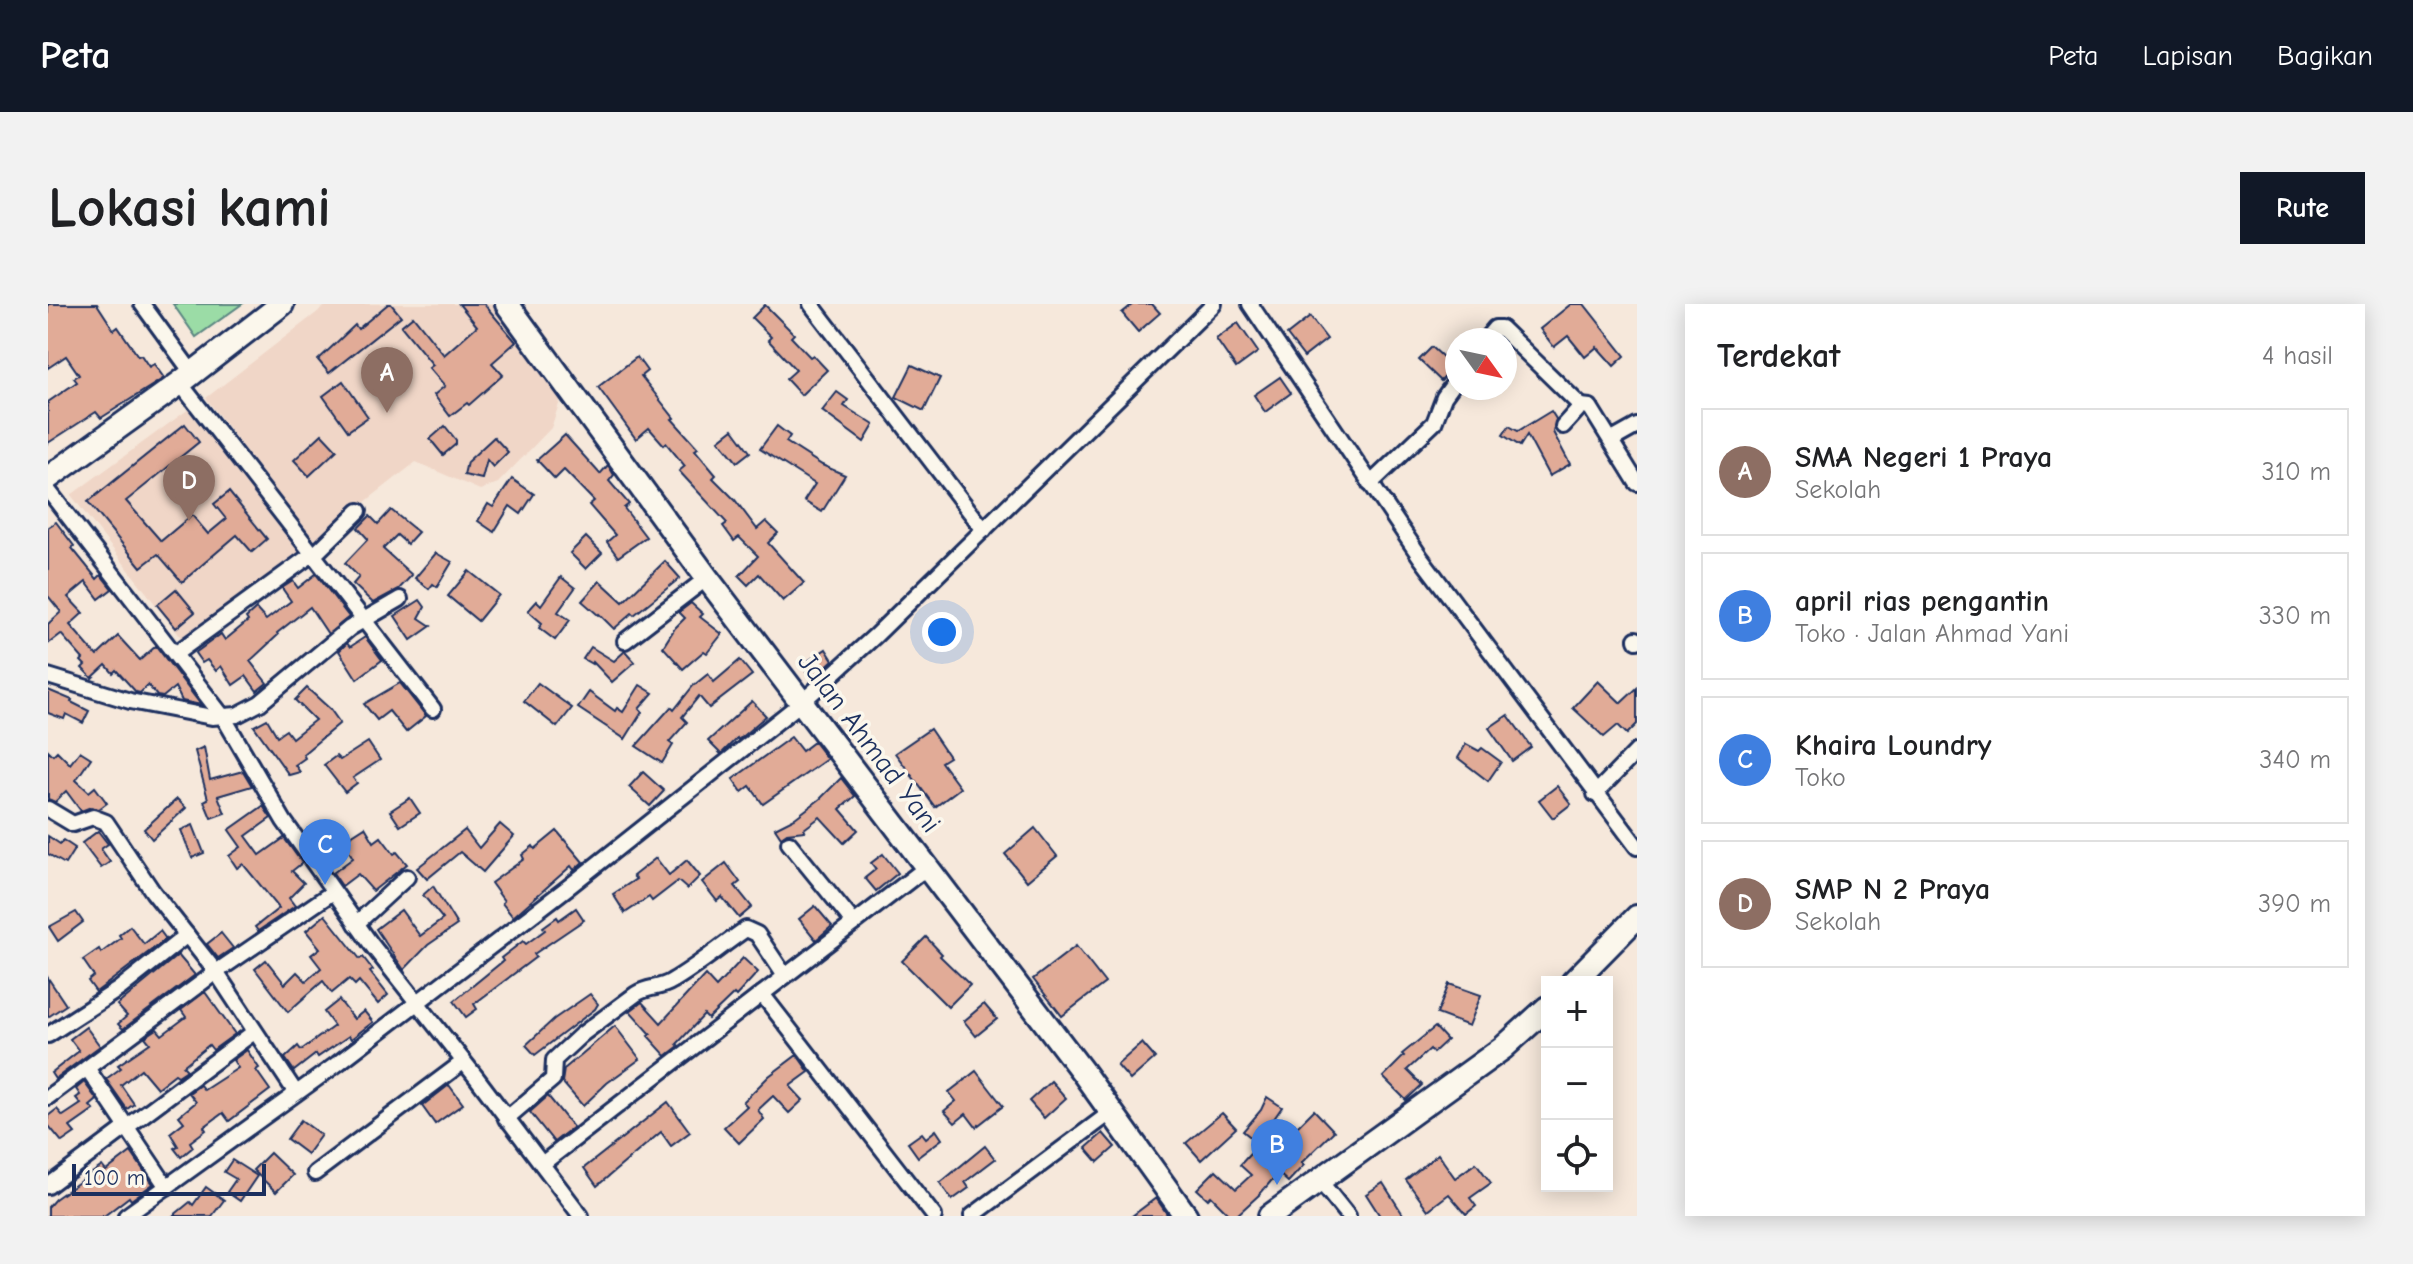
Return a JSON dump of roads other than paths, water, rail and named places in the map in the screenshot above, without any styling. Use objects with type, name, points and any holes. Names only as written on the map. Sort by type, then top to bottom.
[{"type":"street","points":[[142,304],[187,378],[312,556],[433,709]]},
{"type":"street","points":[[48,478],[187,378],[282,304]]},
{"type":"street","name":"Jalan Ahmad Yani","points":[[507,304],[707,578],[1082,1071],[1186,1216]]},
{"type":"street","points":[[811,304],[984,530]]},
{"type":"street","points":[[126,1216],[296,1093],[571,885],[802,702],[875,636],[1214,304]]},
{"type":"street","points":[[1250,304],[1421,558],[1637,847]]},
{"type":"street","points":[[1517,344],[1581,406]]},
{"type":"street","points":[[1370,484],[1437,419],[1445,396]]},
{"type":"street","points":[[1563,426],[1581,406],[1587,405],[1637,483]]},
{"type":"street","points":[[1612,440],[1637,426]]},
{"type":"street","points":[[48,490],[224,718],[262,787],[356,924],[581,1216]]},
{"type":"street","points":[[175,654],[312,556],[359,511]]},
{"type":"street","points":[[625,641],[707,578]]},
{"type":"street","points":[[48,676],[130,701],[224,718],[245,712],[260,703],[364,618],[400,599]]},
{"type":"street","points":[[1595,794],[1637,751]]},
{"type":"street","points":[[48,809],[73,824],[93,817],[106,822],[153,892],[216,972],[296,1093]]},
{"type":"street","points":[[789,843],[854,923]]},
{"type":"street","points":[[542,1164],[927,867]]},
{"type":"street","points":[[356,924],[407,877]]},
{"type":"street","points":[[48,1097],[216,972],[333,892]]},
{"type":"street","points":[[1579,976],[1637,917]]},
{"type":"street","points":[[506,1119],[553,1079],[554,1059],[581,1035],[644,989],[659,988],[674,980],[746,929],[757,934],[785,976]]},
{"type":"street","points":[[48,1035],[119,989],[187,935]]},
{"type":"street","points":[[762,994],[934,1216]]},
{"type":"street","points":[[1270,1216],[1503,1048],[1541,1013]]},
{"type":"street","points":[[48,1186],[254,1032]]},
{"type":"street","points":[[315,1173],[463,1062]]},
{"type":"street","points":[[87,1068],[167,1187]]},
{"type":"street","points":[[972,1216],[1110,1113]]},
{"type":"street","points":[[1320,1181],[1348,1216]]},
{"type":"place","name":"SMA Negeri 1 Praya","points":[[387,413]]},
{"type":"place","name":"SMP N 2 Praya","points":[[189,521]]},
{"type":"place","name":"Khaira Loundry","points":[[325,885]]},
{"type":"place","name":"april rias pengantin","points":[[1277,1185]]}]
